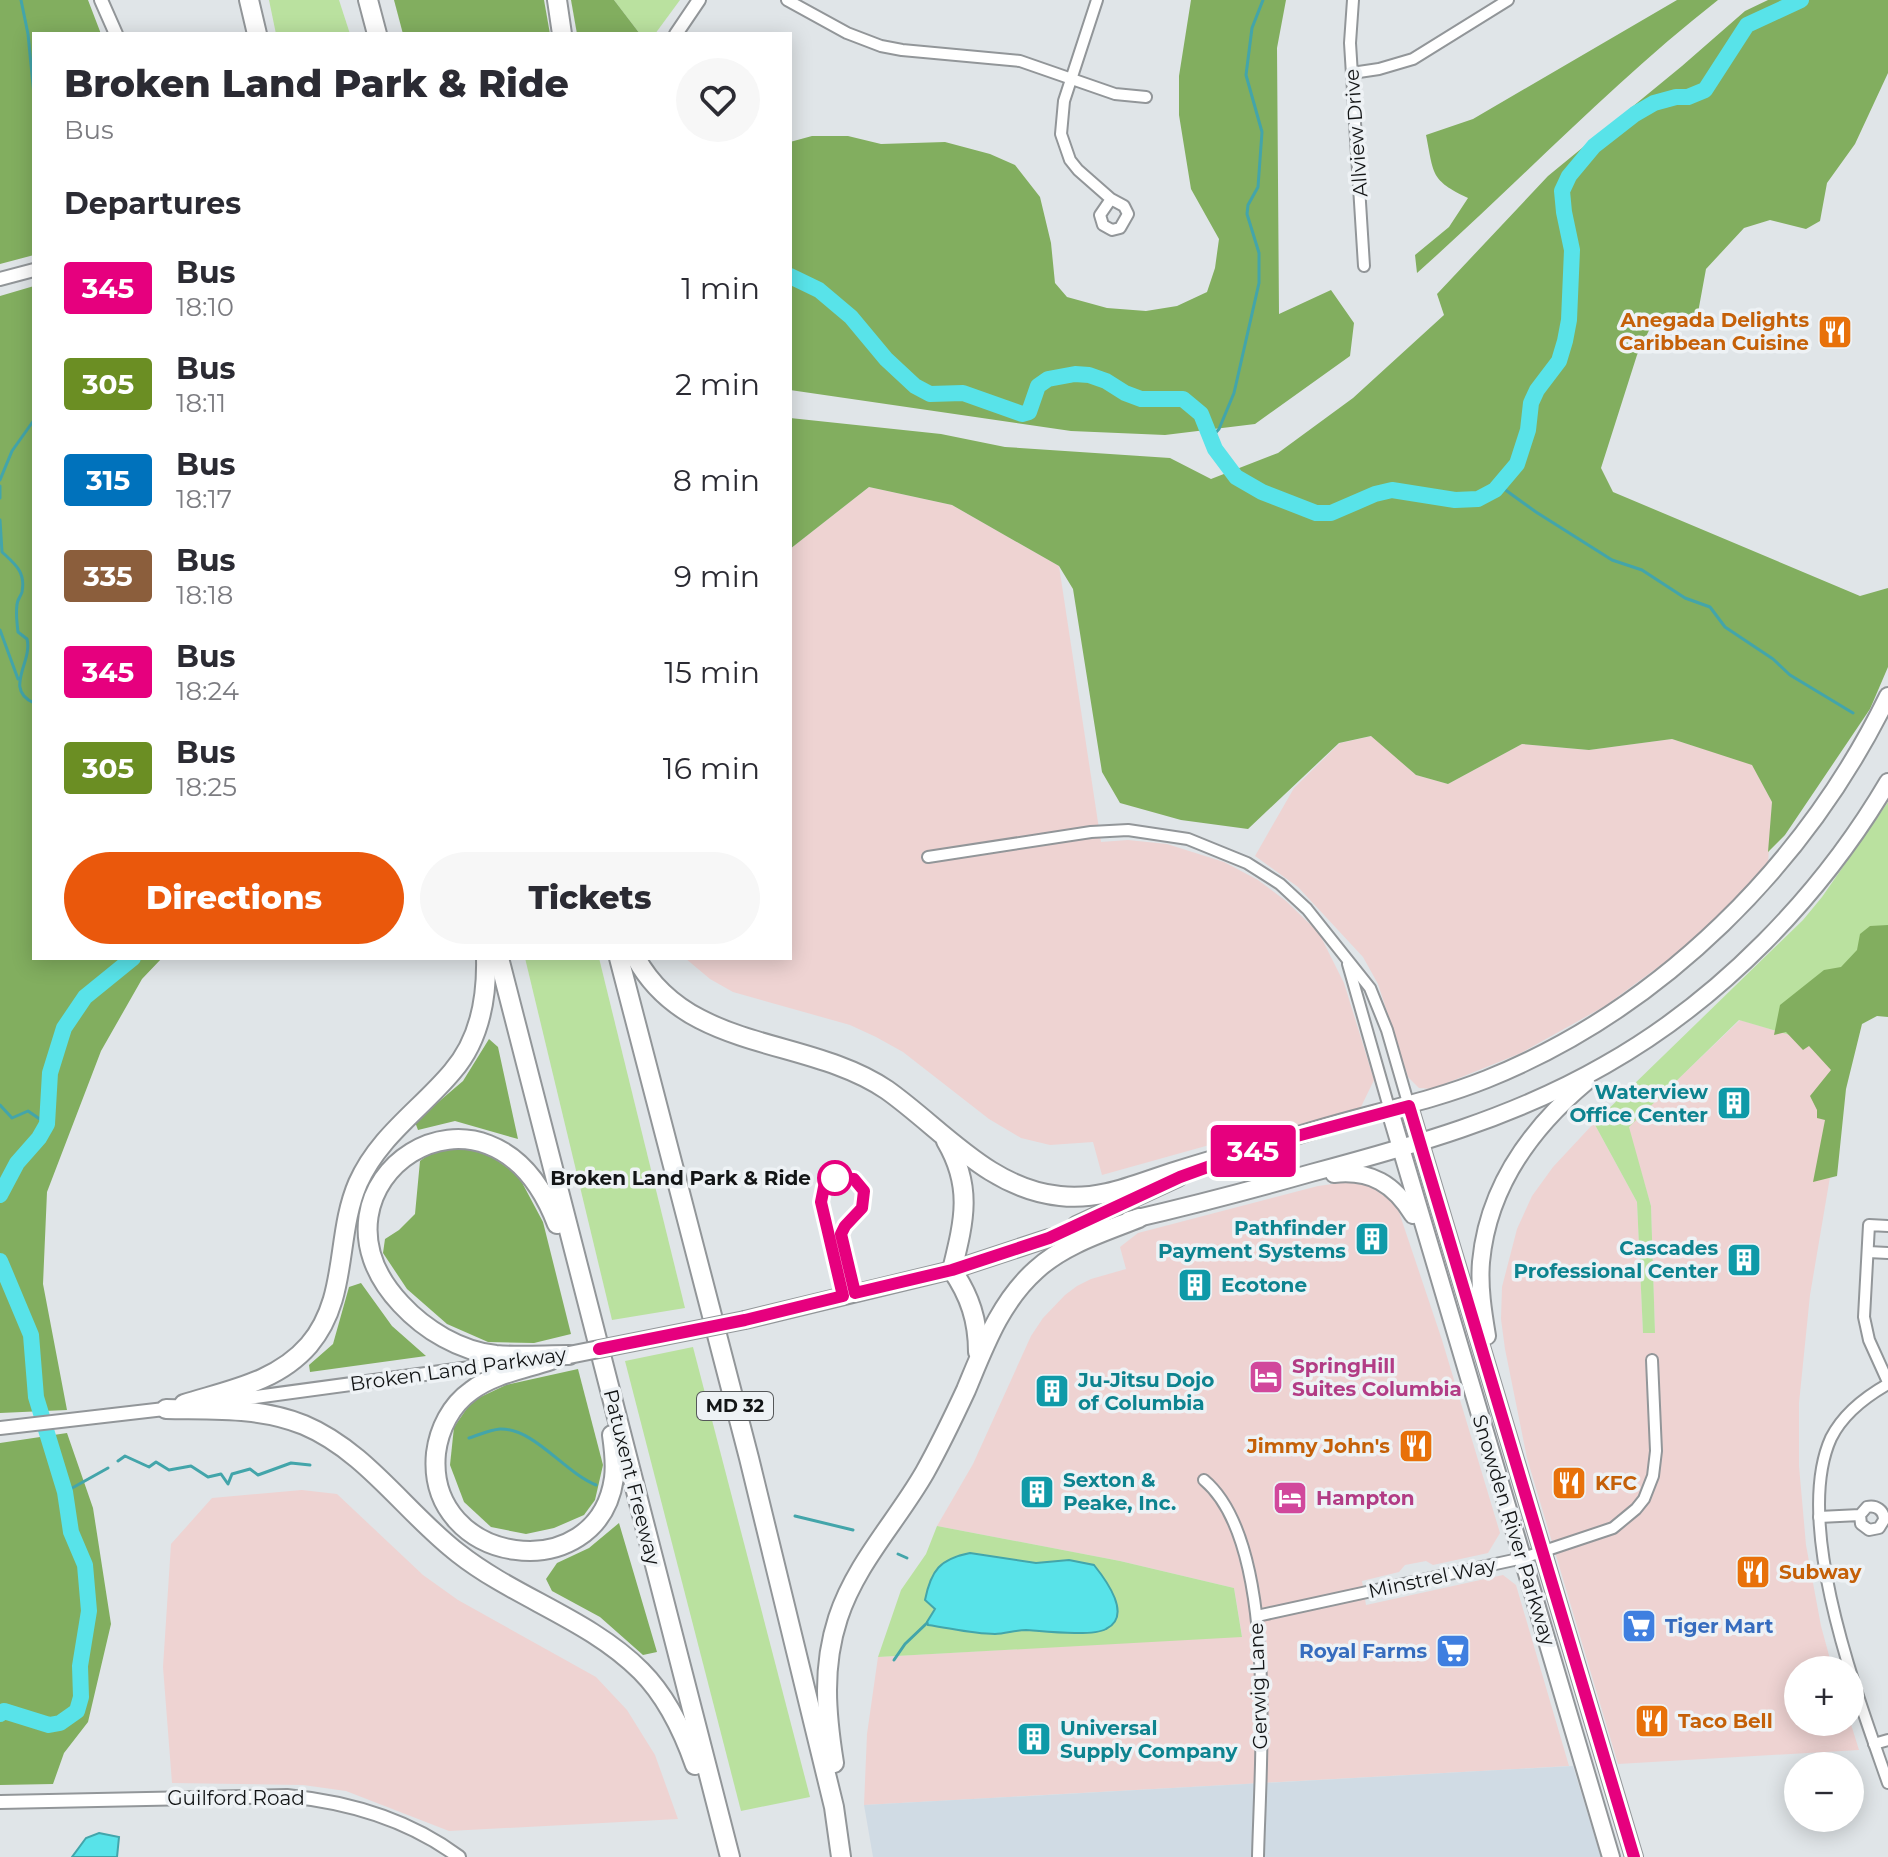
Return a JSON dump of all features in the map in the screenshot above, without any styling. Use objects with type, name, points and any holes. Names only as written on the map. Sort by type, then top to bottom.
[{"type":"highway","points":[[249,0],[257,32]]},
{"type":"highway","points":[[368,0],[376,32]]},
{"type":"highway","points":[[380,0],[386,32]]},
{"type":"highway","points":[[557,0],[562,32]]},
{"type":"highway","points":[[166,1409],[254,1383],[283,1367],[309,1345],[332,1306],[358,1184],[377,1149],[454,1071],[467,1051],[483,1006],[486,960]]},
{"type":"highway","name":"Patuxent Freeway","points":[[500,960],[728,1857]]},
{"type":"highway","name":"MD 32","points":[[620,960],[749,1458],[834,1807],[843,1857]]},
{"type":"highway","points":[[638,960],[666,995],[702,1021],[733,1035],[809,1055],[853,1071],[887,1091],[994,1174],[1038,1193],[1082,1197],[1116,1192],[1282,1140]]},
{"type":"highway","points":[[942,1135],[958,1163],[965,1196],[964,1218],[952,1270],[962,1284],[975,1317],[978,1359]]},
{"type":"highway","points":[[569,1355],[496,1355],[479,1352],[443,1337],[409,1313],[384,1283],[369,1249],[368,1219],[377,1189],[397,1163],[428,1144],[468,1140],[497,1148],[523,1165],[550,1205],[588,1305]]},
{"type":"highway","points":[[843,1857],[840,1801],[826,1689],[828,1658],[837,1619],[856,1576],[941,1444],[1006,1304],[1037,1268],[1071,1246],[1139,1218]]},
{"type":"highway","points":[[569,1355],[489,1380],[473,1389],[451,1411],[444,1425],[436,1458],[436,1475],[442,1494],[459,1522],[470,1533],[497,1547],[530,1552],[560,1546],[585,1531],[603,1509],[614,1480],[615,1467],[603,1365]]},
{"type":"highway","points":[[166,1409],[243,1410],[280,1417],[328,1438],[362,1464],[459,1554],[509,1587],[586,1628],[625,1656],[651,1682],[674,1715],[728,1857]]},
{"type":"main road","name":"Broken Land Parkway","points":[[1049,1238],[1180,1177],[1282,1140],[1409,1106],[1490,1077],[1582,1030],[1646,988],[1758,888],[1804,833],[1847,770],[1888,696]]},
{"type":"main road","name":"Broken Land Parkway","points":[[569,1355],[745,1320],[952,1270],[1049,1238],[1139,1218],[1422,1144],[1503,1114],[1605,1065],[1669,1023],[1715,986],[1762,943],[1834,862],[1888,782]]},
{"type":"main road","points":[[1494,1389],[1482,1299],[1481,1264],[1496,1200],[1515,1158],[1530,1136],[1605,1065]]},
{"type":"main road","name":"Snowden River Parkway","points":[[1409,1106],[1634,1857]]},
{"type":"main road","name":"Snowden River Parkway","points":[[1390,1111],[1611,1857]]},
{"type":"main road","points":[[1293,1178],[1356,1173],[1379,1179],[1405,1202],[1427,1237]]},
{"type":"street","points":[[101,0],[115,32]]},
{"type":"street","points":[[677,32],[699,0]]},
{"type":"street","points":[[787,0],[855,36],[881,46],[1020,61],[1115,94],[1146,97]]},
{"type":"street","points":[[1097,0],[1070,79],[1061,113],[1061,134],[1078,170],[1111,199]]},
{"type":"street","name":"Allview Drive","points":[[1353,0],[1350,26],[1364,266]]},
{"type":"street","points":[[1352,73],[1413,59],[1508,0]]},
{"type":"street","points":[[0,279],[32,271]]},
{"type":"street","points":[[928,857],[1113,829],[1171,835],[1229,854],[1280,884],[1307,909],[1370,988],[1409,1106]]},
{"type":"street","points":[[1348,962],[1390,1111]]},
{"type":"street","points":[[1888,1226],[1869,1225],[1864,1317],[1869,1340],[1888,1383],[1852,1409],[1832,1437],[1821,1472],[1819,1517],[1839,1627],[1888,1783]]},
{"type":"street","points":[[1868,1252],[1888,1253]]},
{"type":"street","name":"Broken Land Parkway","points":[[0,1428],[569,1355]]},
{"type":"street","name":"Minstrel Way","points":[[1257,1616],[1523,1558],[1613,1528],[1644,1499],[1656,1465],[1652,1360]]},
{"type":"street","name":"Gerwig Lane","points":[[1204,1480],[1217,1491],[1232,1517],[1257,1616],[1261,1669],[1258,1857]]},
{"type":"street","points":[[1819,1517],[1860,1515]]},
{"type":"street","points":[[1874,1744],[1888,1740]]},
{"type":"street","name":"Guilford Road","points":[[0,1802],[272,1796],[323,1799],[362,1808],[405,1825],[459,1857]]},
{"type":"shaded area","points":[[869,487],[952,505],[1059,566],[1101,842],[1128,840],[1167,844],[1224,862],[1258,880],[1286,901],[1319,933],[1344,983],[1374,1080],[1359,1111],[1295,1128],[1281,1125],[1102,1175],[1093,1142],[1050,1145],[1021,1138],[989,1119],[903,1052],[876,1037],[850,1025],[733,992],[710,979],[687,960],[792,960],[792,547]]},
{"type":"shaded area","points":[[1372,736],[1416,775],[1448,784],[1522,744],[1589,750],[1672,739],[1752,764],[1772,802],[1768,864],[1707,927],[1605,1006],[1521,1053],[1432,1089],[1419,1088],[1408,1077],[1378,984],[1363,957],[1298,887],[1255,856],[1294,788],[1340,743]]},
{"type":"shaded area","points":[[1740,1020],[1851,1053],[1810,1295],[1799,1403],[1799,1466],[1806,1545],[1829,1656],[1784,1656],[1784,1736],[1855,1736],[1859,1750],[1618,1764],[1527,1458],[1501,1319],[1502,1287],[1517,1229],[1532,1196],[1553,1167],[1594,1123],[1637,1202],[1643,1333],[1655,1333],[1651,1206],[1628,1127]]},
{"type":"shaded area","points":[[1347,1182],[1370,1186],[1391,1201],[1399,1212],[1442,1340],[1500,1533],[1488,1553],[1433,1565],[1426,1561],[1405,1565],[1399,1572],[1362,1581],[1366,1605],[1503,1575],[1516,1585],[1569,1766],[864,1805],[867,1734],[878,1657],[1242,1636],[1234,1588],[1120,1561],[937,1526],[973,1464],[1031,1336],[1043,1318],[1077,1286],[1126,1269],[1120,1247],[1138,1233],[1318,1186]]},
{"type":"shaded area","points":[[302,1490],[337,1494],[423,1575],[458,1600],[596,1677],[627,1710],[655,1755],[678,1819],[449,1831],[346,1791],[303,1785],[172,1783],[163,1667],[171,1544],[212,1498]]},
{"type":"shaded area","points":[[1573,1766],[1601,1857],[873,1857],[864,1805]]},
{"type":"green space","points":[[0,0],[88,0],[100,32],[32,32],[32,256],[0,264]]},
{"type":"green space","points":[[269,0],[339,0],[349,32],[276,32]]},
{"type":"green space","points":[[394,0],[544,0],[550,32],[402,32]]},
{"type":"green space","points":[[571,0],[614,0],[638,32],[577,32]]},
{"type":"green space","points":[[614,0],[680,0],[656,32],[638,32]]},
{"type":"green space","points":[[1191,0],[1286,0],[1277,48],[1279,314],[1331,290],[1354,323],[1350,356],[1255,424],[1165,435],[1071,431],[792,390],[792,141],[812,136],[848,136],[881,144],[945,142],[990,154],[1015,165],[1040,197],[1051,243],[1055,283],[1067,297],[1107,308],[1146,311],[1177,306],[1207,292],[1215,268],[1219,239],[1191,189],[1179,115],[1179,76]]},
{"type":"green space","points":[[1677,0],[1718,0],[1602,100],[1417,273],[1415,255],[1449,227],[1468,198],[1447,186],[1436,174],[1426,135],[1473,119]]},
{"type":"green space","points":[[1768,0],[1888,0],[1888,73],[1855,144],[1827,183],[1820,221],[1806,229],[1770,220],[1744,228],[1706,269],[1697,318],[1657,314],[1637,355],[1601,468],[1613,492],[1860,596],[1888,588],[1888,667],[1870,709],[1785,835],[1768,852],[1772,802],[1752,765],[1672,739],[1589,750],[1522,744],[1448,784],[1416,775],[1371,736],[1339,743],[1248,829],[1181,820],[1120,803],[1102,772],[1073,589],[1059,566],[952,505],[869,487],[792,547],[792,418],[941,434],[1005,447],[1170,458],[1211,479],[1278,453],[1353,398],[1444,315],[1437,294],[1548,176],[1745,11]]},
{"type":"green space","points":[[32,287],[32,960],[160,960],[142,979],[101,1051],[47,1192],[43,1284],[67,1410],[0,1413],[0,296]]},
{"type":"green space","points":[[1888,802],[1888,1014],[1857,1019],[1851,1053],[1739,1020],[1629,1127],[1651,1206],[1655,1333],[1643,1333],[1637,1202],[1594,1123],[1803,920]]},
{"type":"green space","points":[[1888,925],[1888,1017],[1877,1016],[1862,1024],[1846,1089],[1837,1176],[1813,1182],[1825,1120],[1817,1118],[1817,1110],[1810,1096],[1831,1070],[1809,1046],[1803,1050],[1786,1032],[1774,1035],[1780,1005],[1824,970],[1841,967],[1857,950],[1860,934],[1870,926]]},
{"type":"green space","points":[[525,960],[599,960],[685,1308],[612,1320]]},
{"type":"green space","points":[[489,1039],[498,1047],[518,1139],[455,1121],[418,1130],[415,1122],[463,1081]]},
{"type":"green space","points":[[436,1149],[481,1149],[518,1175],[543,1222],[571,1334],[534,1343],[488,1342],[447,1324],[407,1289],[383,1253],[385,1239],[415,1214],[420,1161]]},
{"type":"green space","points":[[361,1283],[392,1326],[426,1356],[310,1372],[309,1365],[333,1344],[349,1287]]},
{"type":"green space","points":[[693,1347],[810,1797],[741,1811],[625,1361]]},
{"type":"green space","points":[[578,1369],[603,1465],[595,1500],[584,1515],[554,1528],[526,1534],[491,1527],[464,1502],[450,1465],[454,1427],[472,1401],[506,1385]]},
{"type":"green space","points":[[67,1433],[93,1508],[111,1624],[88,1722],[64,1753],[53,1784],[0,1785],[0,1443]]},
{"type":"green space","points":[[619,1523],[657,1652],[643,1655],[600,1617],[552,1591],[546,1579],[557,1563],[589,1548]]},
{"type":"green space","points":[[937,1526],[1120,1561],[1234,1588],[1242,1637],[878,1657],[901,1590],[926,1554]]},
{"type":"water","points":[[970,1553],[1036,1563],[1069,1560],[1094,1565],[1115,1598],[1117,1616],[1114,1623],[1106,1629],[1090,1633],[1026,1630],[999,1634],[928,1625],[935,1609],[925,1600],[934,1574],[944,1563]]},
{"type":"water","points":[[99,1833],[119,1837],[117,1857],[72,1857],[86,1838]]},
{"type":"waterway","points":[[21,0],[32,75]]},
{"type":"waterway","points":[[1210,439],[1219,429],[1234,393],[1259,283],[1259,253],[1247,214],[1248,205],[1258,187],[1262,132],[1246,75],[1252,28],[1263,0]]},
{"type":"waterway","points":[[792,277],[819,290],[851,317],[886,359],[915,386],[930,394],[963,393],[1022,414],[1029,412],[1038,386],[1048,379],[1089,375],[1141,399],[1183,399],[1201,414],[1215,449],[1236,477],[1262,492],[1316,513],[1331,513],[1392,490],[1455,500],[1478,499],[1495,490],[1517,464],[1528,430],[1531,403],[1559,361],[1565,341],[1572,250],[1562,191],[1569,176],[1594,146],[1635,114],[1654,103],[1688,97],[1705,90],[1747,25],[1801,0]]},
{"type":"waterway","points":[[0,480],[12,451],[32,423]]},
{"type":"waterway","points":[[0,486],[0,498]]},
{"type":"waterway","points":[[1500,486],[1612,560],[1642,570],[1685,598],[1710,607],[1725,627],[1773,659],[1790,675],[1853,713]]},
{"type":"waterway","points":[[0,520],[2,552],[15,565],[22,579],[17,622],[18,632],[27,639],[28,648],[20,683],[25,697],[32,702]]},
{"type":"waterway","points":[[0,630],[18,679]]},
{"type":"waterway","points":[[0,1195],[17,1163],[47,1124],[50,1073],[64,1028],[85,997],[131,960]]},
{"type":"waterway","points":[[0,1105],[12,1118],[28,1111],[47,1124]]},
{"type":"waterway","points":[[0,1261],[31,1335],[36,1397],[65,1492],[71,1532],[85,1565],[89,1611],[77,1711],[60,1723],[49,1725],[4,1711],[0,1714]]},
{"type":"waterway","points":[[469,1438],[500,1429],[513,1431],[537,1443],[572,1471],[596,1485]]},
{"type":"waterway","points":[[118,1461],[125,1456],[149,1467],[156,1462],[169,1470],[191,1466],[208,1477],[221,1474],[228,1484],[232,1474],[250,1469],[258,1475],[291,1463],[310,1465]]},
{"type":"waterway","points":[[65,1492],[108,1468]]},
{"type":"waterway","points":[[795,1516],[853,1530]]},
{"type":"waterway","points":[[898,1554],[907,1558]]},
{"type":"waterway","points":[[894,1660],[905,1644],[927,1623]]},
{"type":"bus line","name":"345","points":[[599,1349],[745,1320],[843,1296],[821,1202],[824,1187],[842,1176],[854,1179],[864,1191],[862,1208],[841,1234],[855,1293],[952,1270],[1049,1238],[1180,1177],[1282,1140],[1409,1106],[1634,1857]]},
{"type":"place","name":"Anegada Delights Caribbean Cuisine","points":[[1835,332]]},
{"type":"place","name":"Waterview Office Center","points":[[1734,1103]]},
{"type":"place","name":"Broken Land Park & Ride","points":[[835,1178]]},
{"type":"place","name":"Pathfinder Payment Systems","points":[[1372,1239]]},
{"type":"place","name":"Cascades Professional Center","points":[[1744,1260]]},
{"type":"place","name":"Ecotone","points":[[1195,1285]]},
{"type":"place","name":"SpringHill Suites Columbia","points":[[1266,1377]]},
{"type":"place","name":"Ju-Jitsu Dojo of Columbia","points":[[1052,1391]]},
{"type":"place","name":"Jimmy John's","points":[[1416,1446]]},
{"type":"place","name":"KFC","points":[[1569,1483]]},
{"type":"place","name":"Sexton & Peake, Inc.","points":[[1037,1492]]},
{"type":"place","name":"Hampton","points":[[1290,1498]]},
{"type":"place","name":"Subway","points":[[1753,1572]]},
{"type":"place","name":"Tiger Mart","points":[[1639,1626]]},
{"type":"place","name":"Royal Farms","points":[[1453,1651]]},
{"type":"place","name":"Taco Bell","points":[[1652,1721]]},
{"type":"place","name":"Universal Supply Company","points":[[1034,1739]]}]
